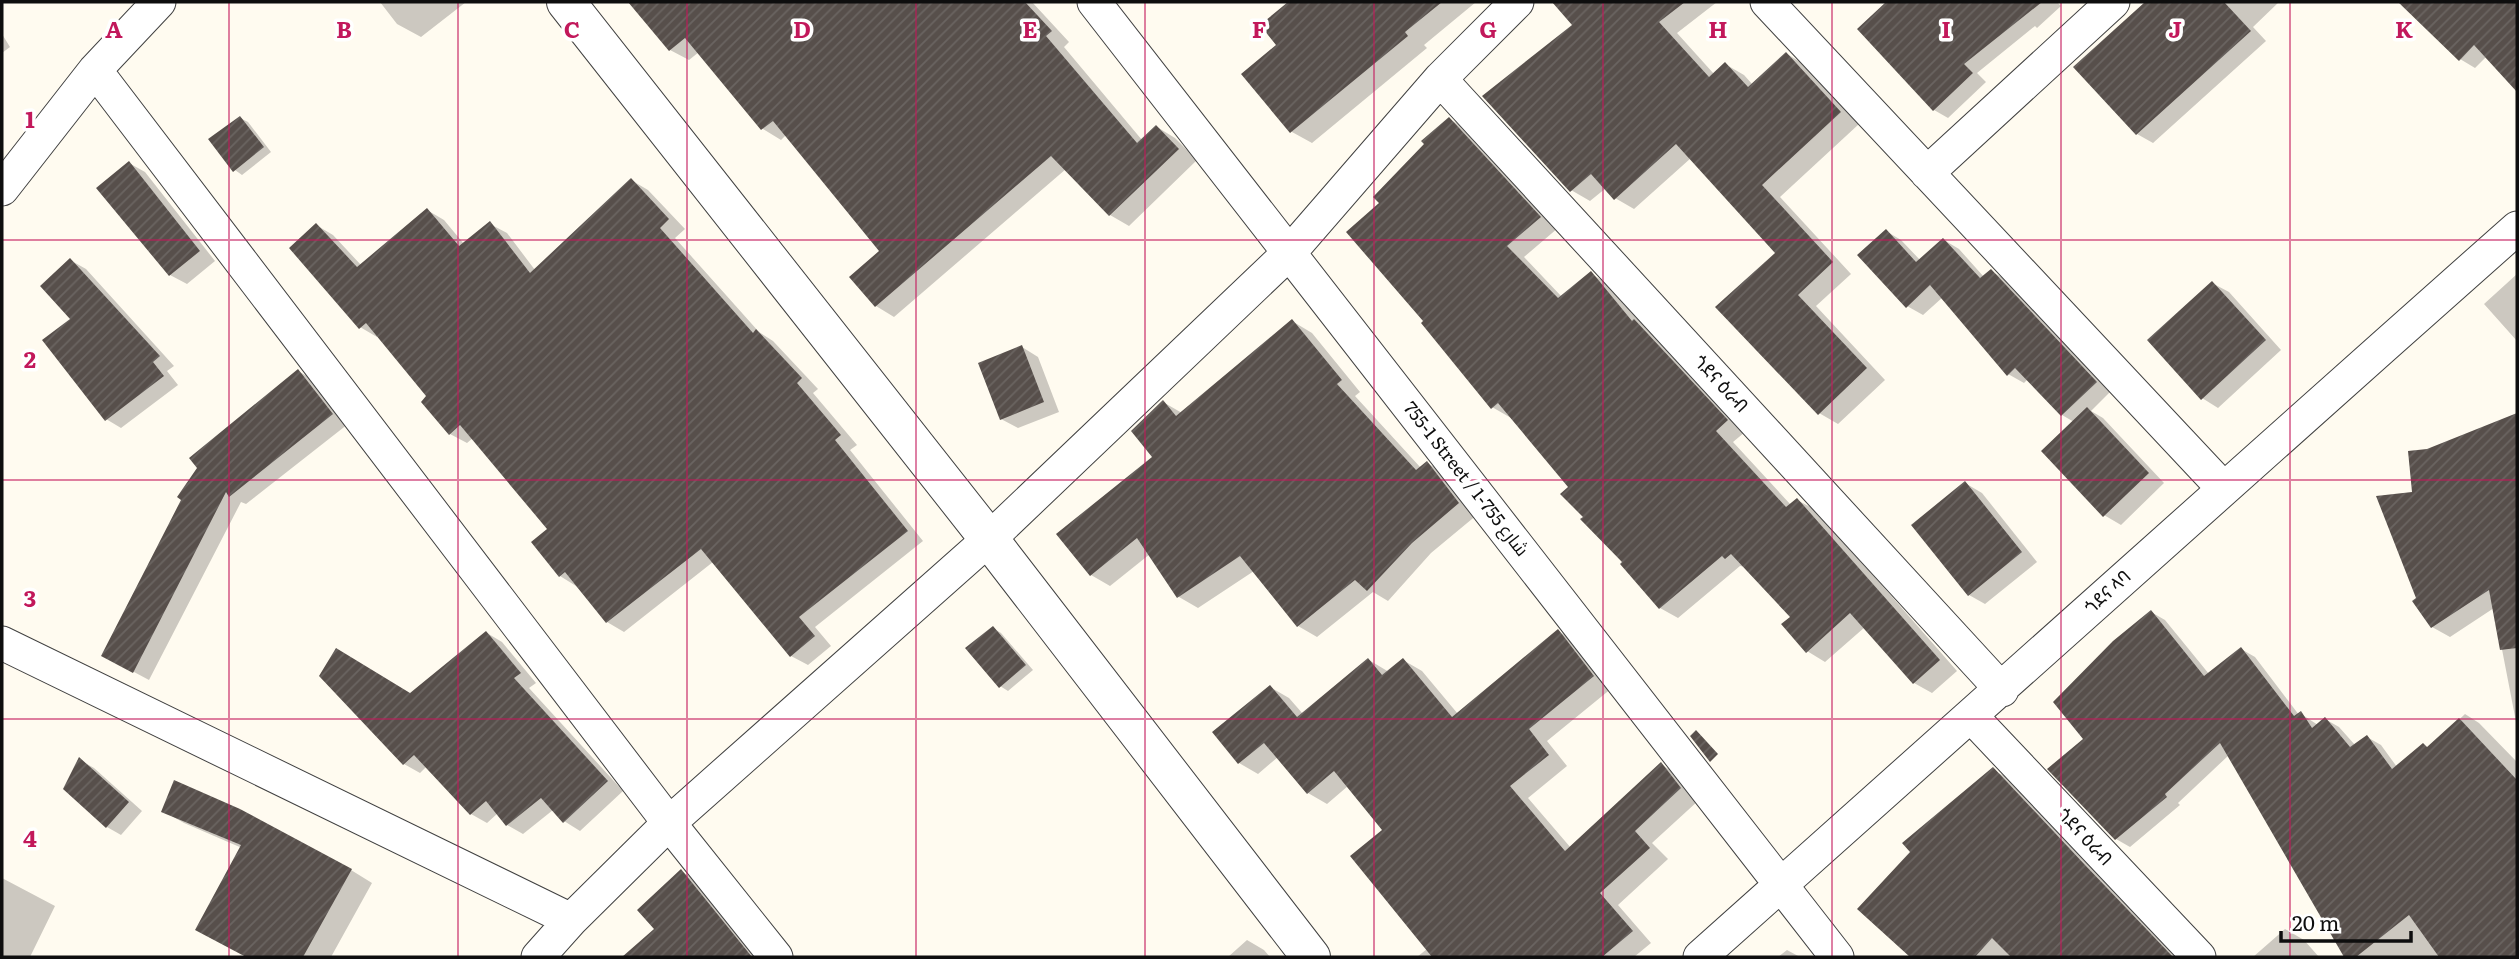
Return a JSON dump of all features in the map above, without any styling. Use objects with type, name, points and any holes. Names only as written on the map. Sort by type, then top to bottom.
[{"type":"street","points":[[2,189],[95,70],[159,2]]},
{"type":"street","points":[[566,2],[989,539],[1311,957]]},
{"type":"street","name":"755-1 Street / شارع 755-1","points":[[1094,2],[1837,957]]},
{"type":"street","points":[[538,957],[571,920],[669,823],[989,539],[1290,252],[1440,79],[1517,2]]},
{"type":"street","points":[[1767,2],[2223,488]]},
{"type":"street","points":[[1927,173],[2113,2]]},
{"type":"street","points":[[95,70],[669,823],[775,957]]},
{"type":"street","name":"ጎደና ዕራብ","points":[[1440,79],[2002,690]]},
{"type":"street","name":"ጎደና ላባ","points":[[1700,957],[2517,228]]},
{"type":"street","points":[[2,643],[571,920]]},
{"type":"street","name":"ጎደና ዕራብ","points":[[1972,717],[2199,957]]},
{"type":"building","points":[[628,2],[1025,2],[1052,31],[1046,36],[1137,143],[1156,125],[1179,149],[1109,216],[1051,156],[875,307],[849,277],[879,251],[773,121],[761,130],[685,38],[669,51]]},
{"type":"building","points":[[1288,2],[1442,2],[1405,32],[1408,36],[1290,133],[1241,74],[1276,45],[1260,25]]},
{"type":"building","points":[[1552,2],[1685,2],[1659,22],[1709,77],[1725,62],[1748,87],[1786,52],[1841,112],[1762,185],[1833,262],[1798,295],[1867,368],[1818,415],[1715,307],[1775,253],[1676,144],[1614,200],[1591,174],[1570,192],[1482,96],[1572,25]]},
{"type":"building","points":[[1886,2],[2042,2],[1964,64],[1973,73],[1933,111],[1857,29]]},
{"type":"building","points":[[2145,2],[2224,2],[2251,31],[2136,135],[2073,67]]},
{"type":"building","points":[[2398,2],[2517,2],[2517,92],[2474,45],[2459,61]]},
{"type":"building","points":[[240,116],[264,147],[233,172],[208,139]]},
{"type":"building","points":[[1449,117],[1541,217],[1507,246],[1558,298],[1591,271],[1632,321],[1634,319],[1728,420],[1716,431],[1786,507],[1797,498],[1940,660],[1913,684],[1850,613],[1806,653],[1781,624],[1790,617],[1731,554],[1725,559],[1722,556],[1659,609],[1620,564],[1622,562],[1580,519],[1583,517],[1560,494],[1568,487],[1498,403],[1491,409],[1421,323],[1423,321],[1346,232],[1379,203],[1373,197],[1424,144],[1421,141]]},
{"type":"building","points":[[129,161],[200,251],[169,276],[96,188]]},
{"type":"building","points":[[631,178],[669,219],[660,228],[753,333],[756,329],[802,378],[797,383],[841,435],[835,440],[908,531],[799,617],[815,636],[790,657],[701,549],[606,623],[565,572],[559,577],[531,542],[547,529],[460,425],[449,435],[421,402],[426,396],[366,323],[359,329],[289,248],[316,223],[357,267],[427,208],[459,246],[490,221],[530,273]]},
{"type":"building","points":[[1886,229],[1916,262],[1943,238],[1980,278],[1991,269],[2097,382],[2061,416],[2015,368],[2007,376],[1930,285],[1906,308],[1857,255]]},
{"type":"building","points":[[70,258],[160,356],[153,362],[164,376],[105,421],[42,340],[70,319],[40,286]]},
{"type":"building","points":[[2212,281],[2266,340],[2201,400],[2147,340]]},
{"type":"building","points":[[1292,319],[1342,380],[1337,384],[1416,470],[1427,461],[1459,503],[1412,543],[1367,591],[1355,580],[1297,627],[1240,556],[1177,598],[1137,538],[1090,576],[1056,534],[1152,457],[1131,431],[1163,400],[1176,416]]},
{"type":"building","points":[[1022,345],[1044,402],[1000,420],[978,363]]},
{"type":"building","points":[[298,369],[333,414],[229,497],[226,492],[133,673],[101,656],[181,500],[177,497],[197,468],[189,458]]},
{"type":"building","points":[[2087,407],[2149,473],[2103,517],[2041,451]]},
{"type":"building","points":[[2517,413],[2517,648],[2500,650],[2489,590],[2431,628],[2412,601],[2416,598],[2376,496],[2412,492],[2408,451],[2427,449]]},
{"type":"building","points":[[1965,481],[2022,552],[1968,596],[1911,525]]},
{"type":"building","points":[[2151,610],[2204,676],[2241,647],[2294,716],[2301,711],[2312,728],[2325,717],[2350,747],[2367,735],[2392,769],[2423,743],[2427,747],[2459,718],[2517,780],[2517,957],[2439,957],[2409,915],[2356,957],[2344,957],[2220,743],[2165,794],[2167,797],[2115,840],[2047,769],[2083,739],[2053,702],[2113,641]]},
{"type":"building","points":[[993,626],[1026,665],[999,688],[965,648]]},
{"type":"building","points":[[1558,629],[1594,676],[1529,729],[1549,755],[1510,786],[1565,851],[1661,762],[1681,788],[1635,831],[1650,848],[1600,893],[1633,931],[1602,957],[1432,957],[1350,856],[1382,830],[1334,771],[1307,794],[1264,743],[1238,764],[1212,732],[1270,685],[1297,717],[1368,658],[1382,675],[1403,658],[1452,717]]},
{"type":"building","points":[[486,631],[521,673],[514,678],[608,781],[563,823],[541,798],[506,826],[486,801],[470,815],[414,755],[403,765],[319,676],[336,648],[410,693]]},
{"type":"building","points":[[1696,730],[1718,754],[1710,762],[1690,736]]},
{"type":"building","points":[[79,757],[129,802],[106,828],[63,789]]},
{"type":"building","points":[[1993,767],[2173,957],[2011,957],[1992,938],[1975,957],[1910,957],[1857,909],[1910,852],[1902,843]]},
{"type":"building","points":[[174,780],[240,809],[352,869],[303,957],[246,957],[195,930],[241,845],[161,812]]},
{"type":"building","points":[[681,869],[752,957],[622,957],[654,929],[637,910]]}]
